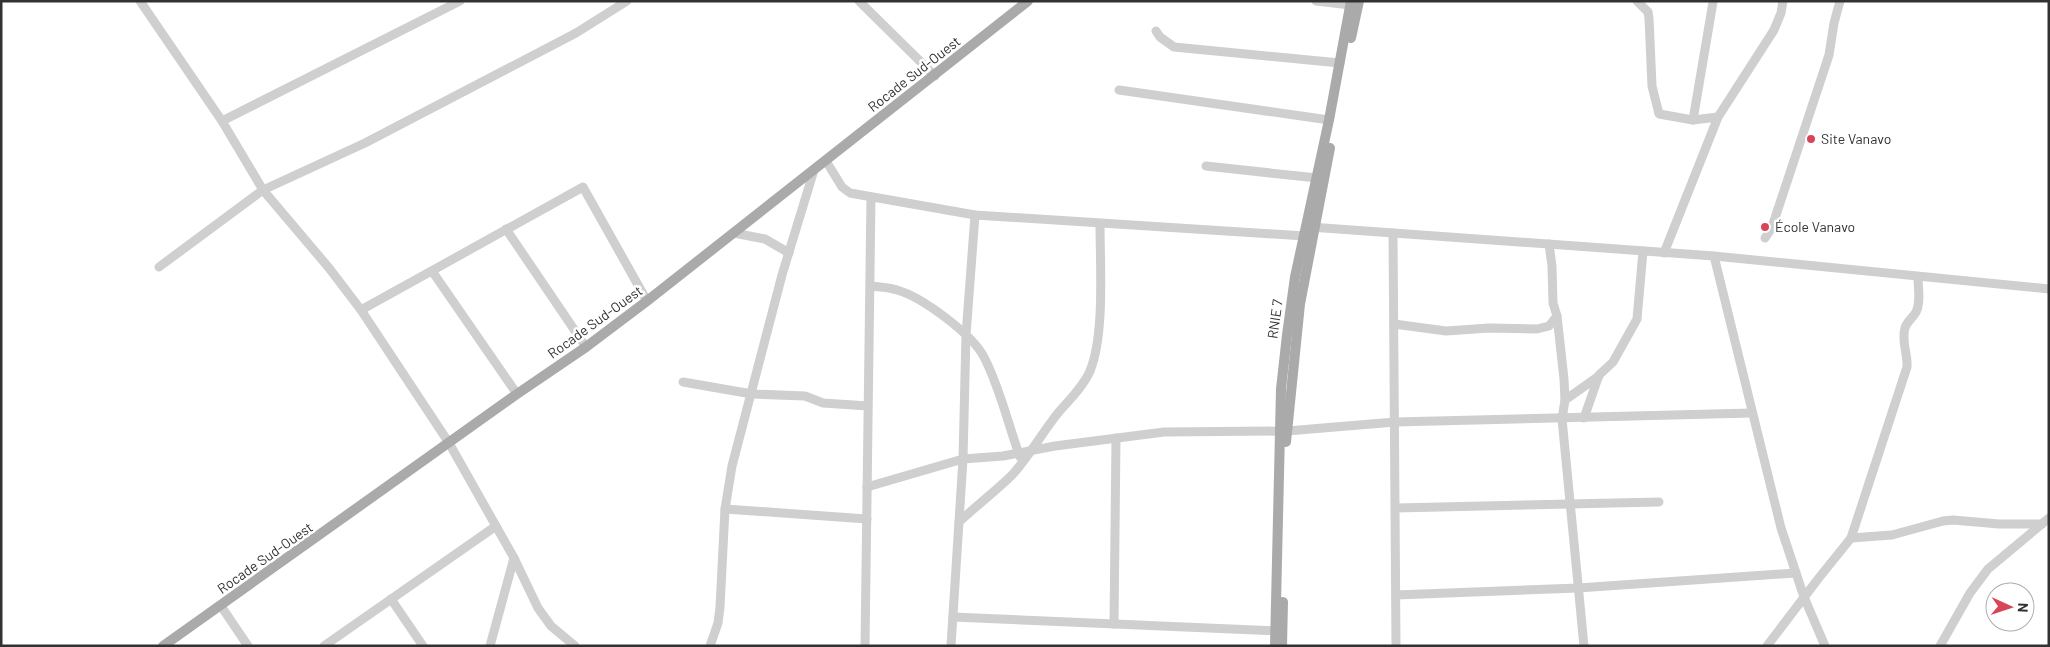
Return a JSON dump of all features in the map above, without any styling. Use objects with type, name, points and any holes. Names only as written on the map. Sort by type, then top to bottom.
[{"type":"main road","name":"Rocade Sud-Ouest","points":[[163,646],[586,347],[935,76],[1028,1]]},
{"type":"main road","name":"RNIE 7","points":[[1309,230],[1317,178],[1354,2]]},
{"type":"main road","name":"RNIE 7","points":[[1282,646],[1283,431],[1280,389],[1295,277],[1309,230],[1354,2]]},
{"type":"main road","name":"RNIE 7","points":[[1275,646],[1283,431]]},
{"type":"street","points":[[140,1],[222,121],[263,190],[329,268],[361,310],[449,443],[514,558],[538,608],[552,626],[574,646]]},
{"type":"street","points":[[222,121],[460,1]]},
{"type":"street","points":[[159,267],[263,190],[373,139],[576,33],[627,1]]},
{"type":"street","points":[[859,1],[935,76]]},
{"type":"street","points":[[1316,1],[1354,2]]},
{"type":"street","points":[[1637,1],[1648,12],[1652,86],[1659,114],[1692,120],[1718,117]]},
{"type":"street","points":[[1664,253],[1718,117],[1774,30],[1781,13],[1783,1]]},
{"type":"street","points":[[1765,238],[1775,218],[1828,55],[1840,1]]},
{"type":"street","points":[[1692,120],[1713,2]]},
{"type":"street","points":[[1156,31],[1160,37],[1174,47],[1340,63]]},
{"type":"street","points":[[1119,90],[1329,120]]},
{"type":"street","points":[[826,161],[842,187],[858,196],[975,215],[1100,224],[1393,233],[1714,256],[2049,289]]},
{"type":"street","points":[[1206,166],[1317,178]]},
{"type":"street","points":[[710,646],[718,623],[720,607],[725,509],[732,466],[789,253],[814,170]]},
{"type":"street","points":[[361,310],[582,187],[647,301]]},
{"type":"street","points":[[865,646],[871,197]]},
{"type":"street","points":[[951,646],[963,459],[966,335],[975,215]]},
{"type":"street","points":[[1032,451],[1053,419],[1084,382],[1092,364],[1099,317],[1100,224]]},
{"type":"street","points":[[506,229],[586,347]]},
{"type":"street","points":[[734,233],[765,239],[789,253]]},
{"type":"street","points":[[1393,233],[1396,646]]},
{"type":"street","points":[[1549,244],[1552,266],[1553,303],[1557,316],[1565,400],[1562,419],[1584,646]]},
{"type":"street","points":[[1565,400],[1599,376],[1613,362],[1637,319],[1643,251]]},
{"type":"street","points":[[1714,256],[1733,326],[1752,413],[1781,528],[1804,597],[1825,646]]},
{"type":"street","points":[[432,271],[517,394]]},
{"type":"street","points":[[1767,646],[1851,538],[1907,367],[1908,360],[1904,341],[1904,328],[1917,311],[1918,277]]},
{"type":"street","points":[[871,286],[897,289],[942,314],[966,335],[983,356],[995,384],[1020,458],[1012,475],[959,522]]},
{"type":"street","points":[[1394,324],[1446,331],[1489,328],[1537,329],[1549,326],[1557,316]]},
{"type":"street","points":[[1584,418],[1599,376]]},
{"type":"street","points":[[683,382],[752,394],[801,396],[823,403],[868,406]]},
{"type":"street","points":[[867,487],[963,459],[1020,458],[1032,451],[1164,432],[1283,431],[1395,422],[1752,413]]},
{"type":"street","points":[[1114,624],[1116,438]]},
{"type":"street","points":[[1396,508],[1660,502]]},
{"type":"street","points":[[725,509],[867,519]]},
{"type":"street","points":[[1851,538],[1892,535],[1943,520],[1999,524],[2046,521]]},
{"type":"street","points":[[1940,646],[1970,593],[1988,569],[2046,521]]},
{"type":"street","points":[[324,646],[336,642],[391,598],[496,526]]},
{"type":"street","points":[[490,646],[514,558]]},
{"type":"street","points":[[1396,595],[1578,588],[1796,573]]},
{"type":"street","points":[[391,598],[424,646]]},
{"type":"street","points":[[221,606],[248,646]]},
{"type":"street","points":[[953,618],[1275,631]]},
{"type":"place","name":"Site Vanavo","points":[[1811,139]]},
{"type":"place","name":"École Vanavo","points":[[1765,227]]}]
